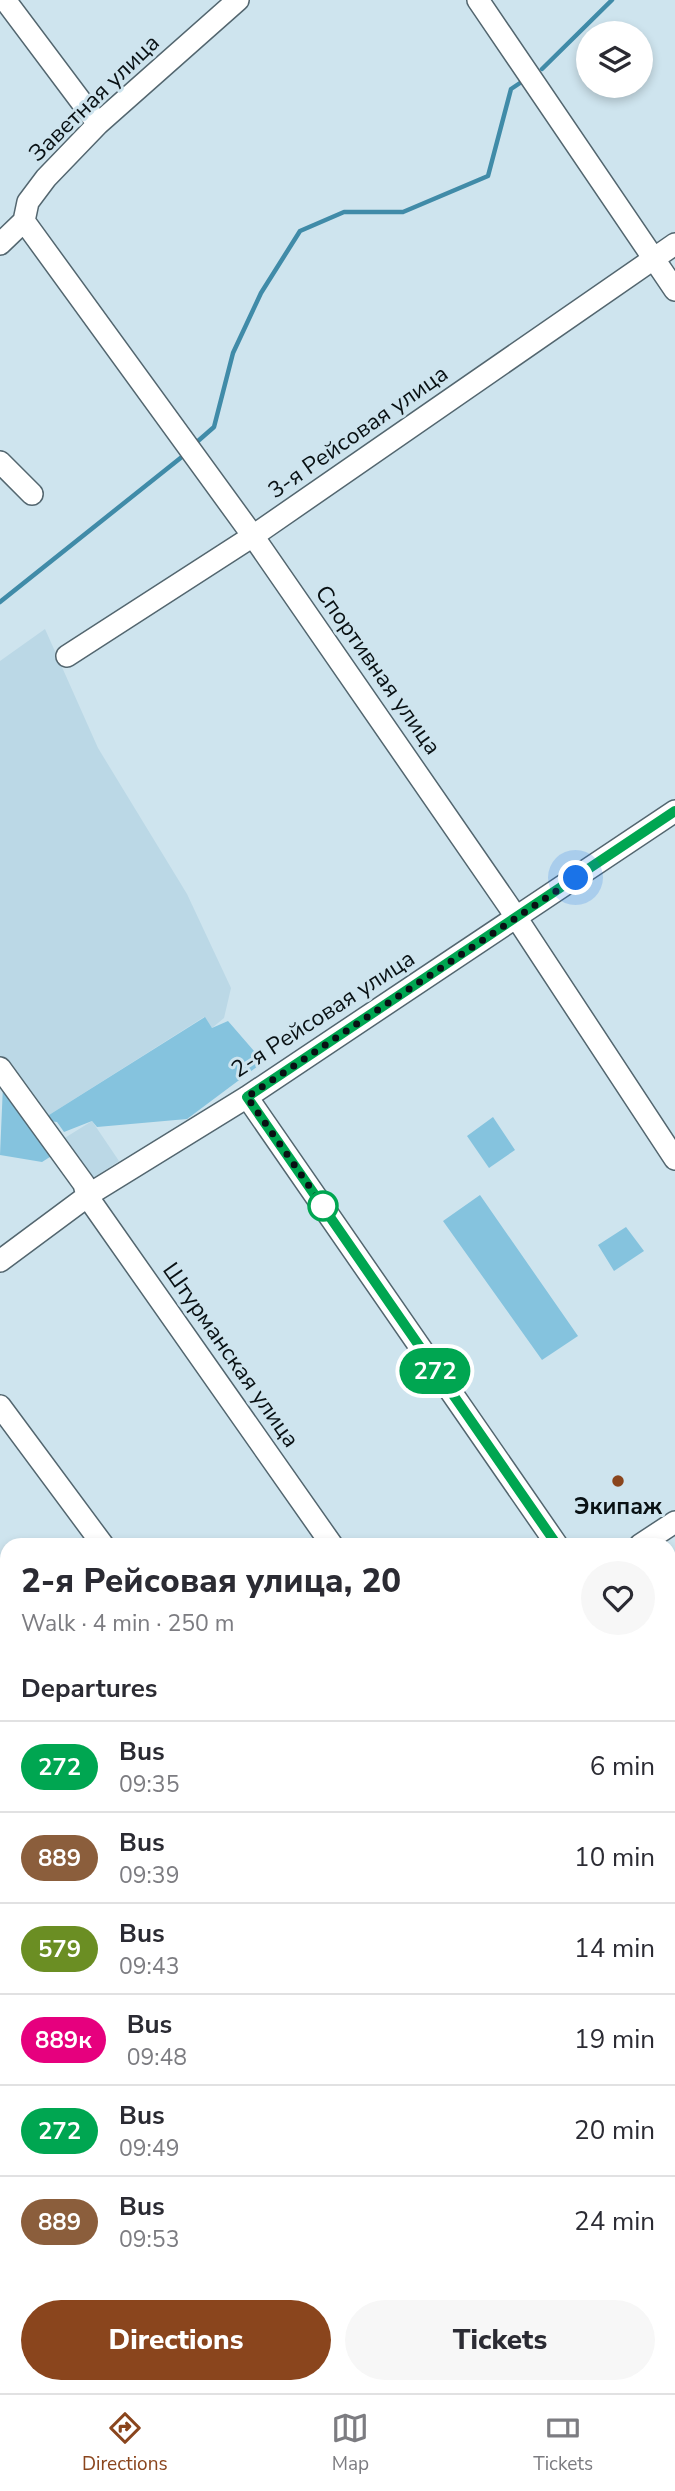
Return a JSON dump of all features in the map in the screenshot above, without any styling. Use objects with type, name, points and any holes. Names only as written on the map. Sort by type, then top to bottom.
[{"type":"street","points":[[5,0],[99,124]]},
{"type":"street","name":"Заветная улица","points":[[0,244],[24,221],[28,202],[46,178],[99,124],[238,0]]},
{"type":"street","points":[[478,0],[675,290]]},
{"type":"street","name":"Спортивная улица","points":[[24,221],[253,536],[516,918],[675,1159]]},
{"type":"street","name":"3-я Рейсовая улица","points":[[67,656],[253,536],[675,244]]},
{"type":"street","points":[[0,461],[32,494]]},
{"type":"street","name":"2-я Рейсовая улица","points":[[0,1261],[87,1196],[247,1097],[675,811]]},
{"type":"street","name":"Штурманская улица","points":[[0,1068],[84,1184],[87,1196],[327,1538]]},
{"type":"street","points":[[247,1097],[552,1538]]},
{"type":"street","points":[[0,1406],[98,1538]]},
{"type":"street","points":[[651,1538],[675,1522]]},
{"type":"shaded area","points":[[45,629],[98,748],[187,894],[231,988],[224,1018],[212,1028],[204,1017],[41,1120],[0,1063],[0,661]]},
{"type":"shaded area","points":[[205,1017],[212,1028],[228,1021],[254,1051],[258,1066],[187,1119],[97,1127],[92,1121],[64,1132],[57,1122],[41,1120]]},
{"type":"shaded area","points":[[3,1085],[53,1155],[42,1162],[0,1155]]},
{"type":"shaded area","points":[[493,1117],[515,1150],[489,1168],[467,1136]]},
{"type":"shaded area","points":[[92,1121],[119,1161],[84,1184],[55,1144]]},
{"type":"shaded area","points":[[480,1195],[578,1336],[542,1360],[443,1221]]},
{"type":"shaded area","points":[[626,1227],[644,1251],[614,1271],[598,1245]]},
{"type":"waterway","points":[[542,69],[612,0]]},
{"type":"waterway","points":[[198,441],[214,427],[233,353],[261,293],[300,231],[344,212],[403,212],[488,176],[511,89],[520,83]]},
{"type":"waterway","points":[[0,602],[183,456]]},
{"type":"bus line","name":"272","points":[[552,1538],[247,1097],[675,811]]},
{"type":"place","name":"Экипаж","points":[[618,1481]]},
{"type":"route","points":[[323,1206],[247,1097],[576,878]]}]
